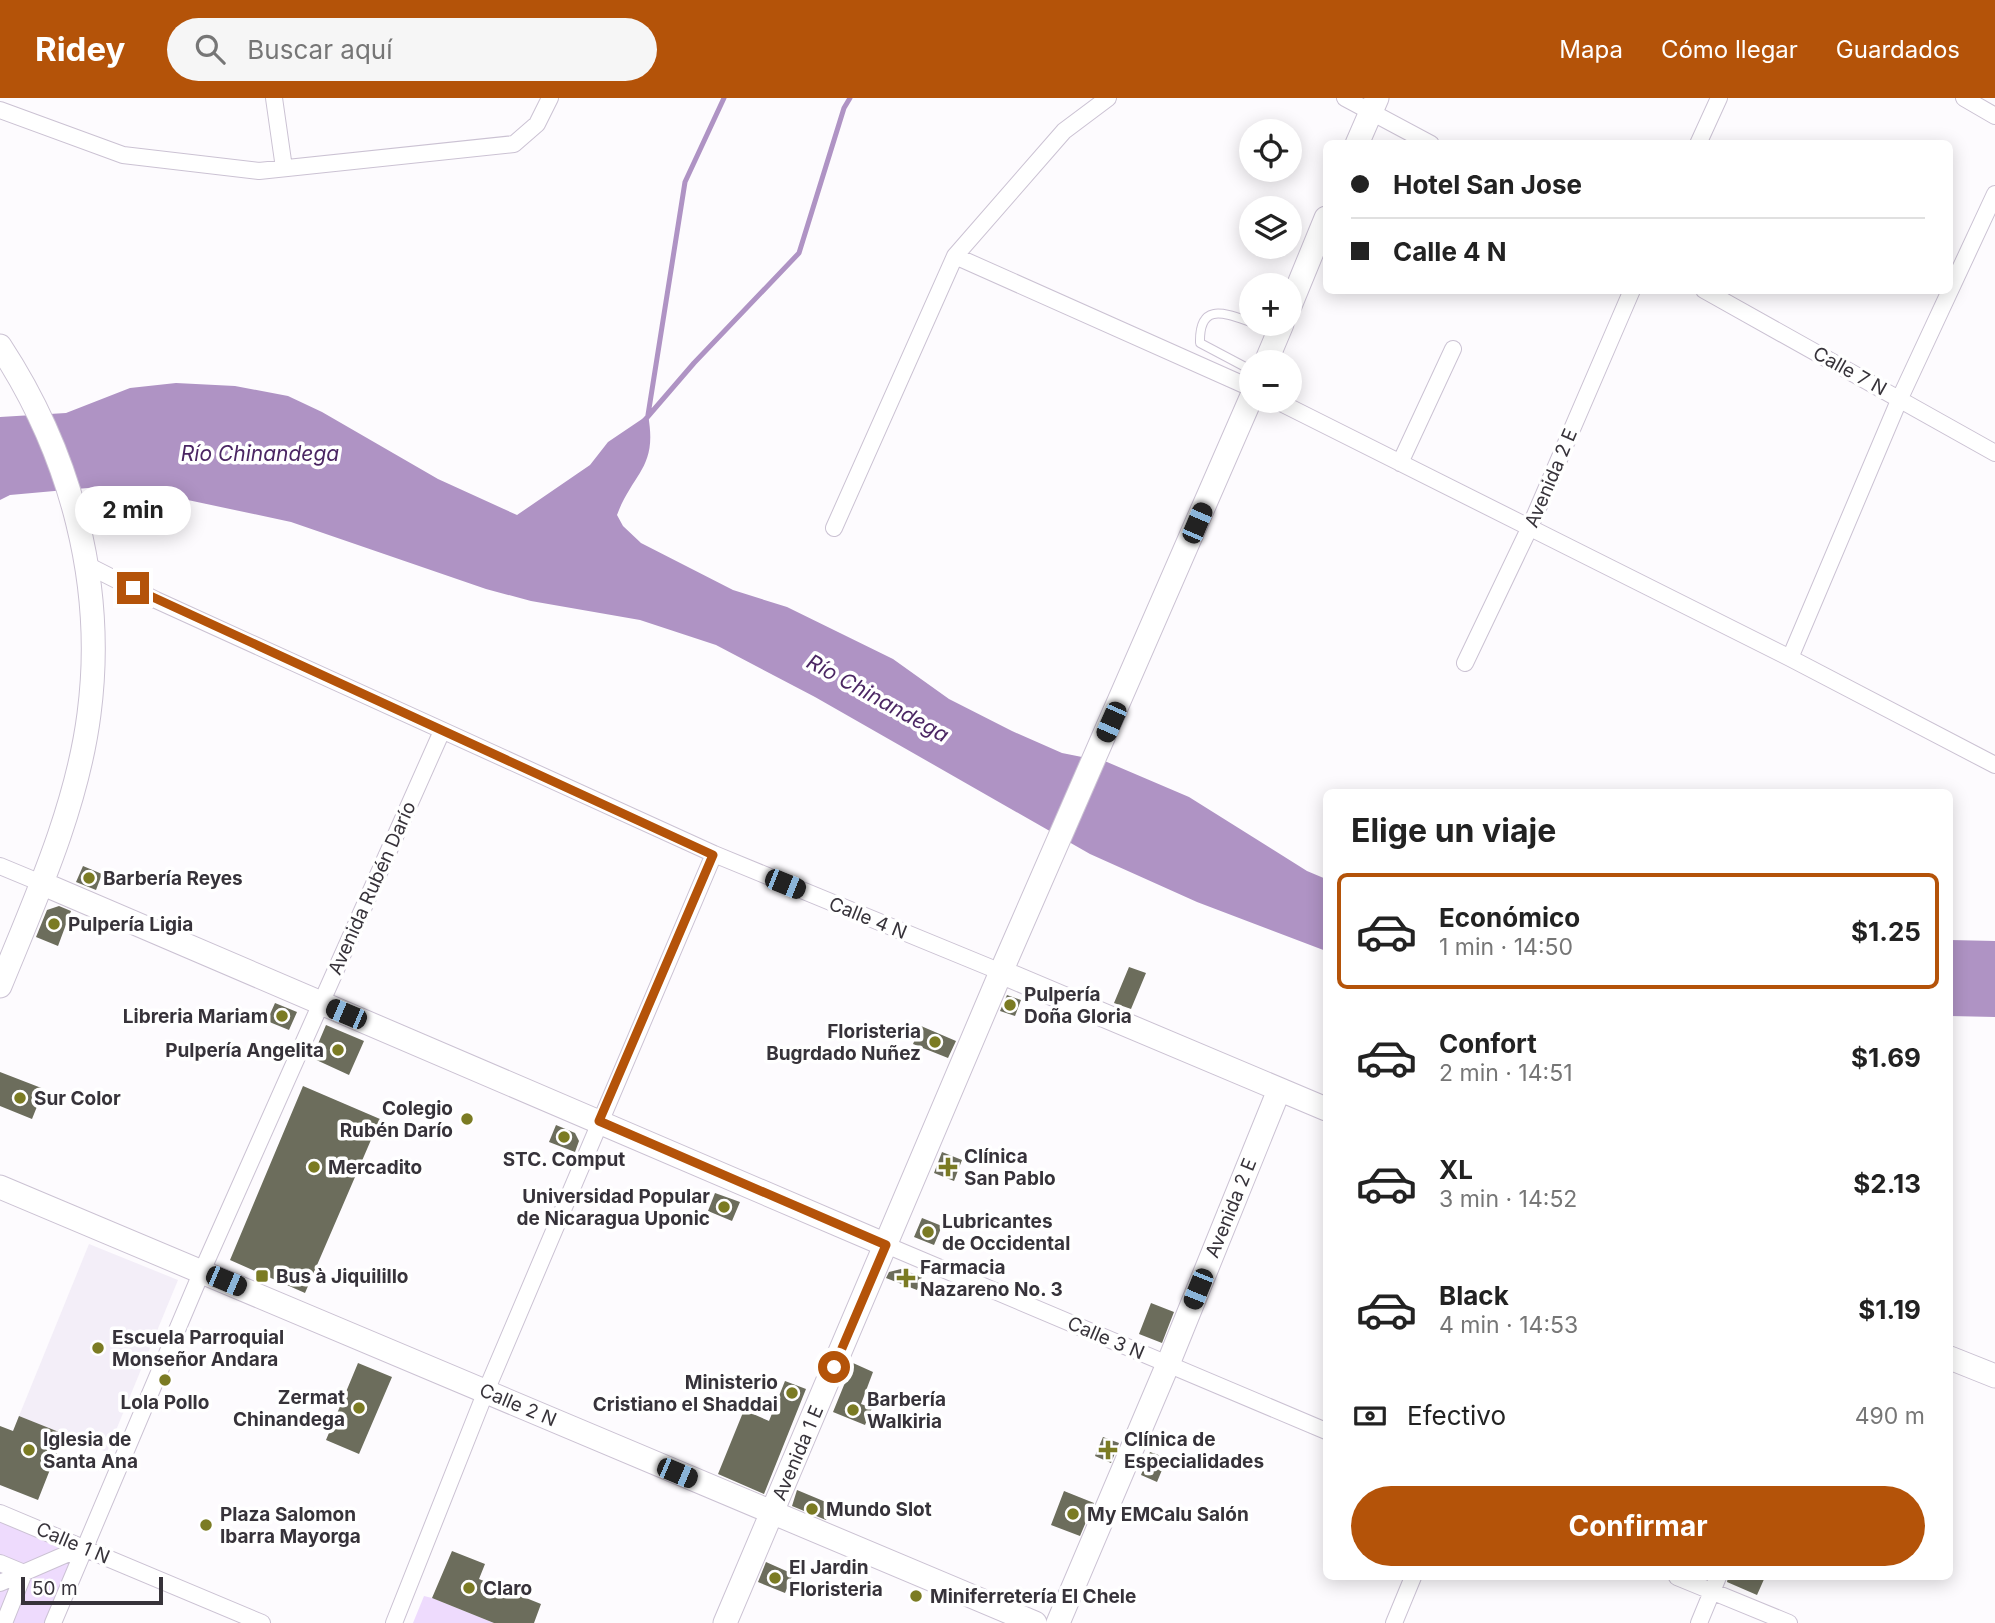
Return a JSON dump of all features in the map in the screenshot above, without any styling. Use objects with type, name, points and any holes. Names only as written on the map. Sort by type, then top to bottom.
[{"type":"street","points":[[274,98],[284,168]]},
{"type":"street","points":[[0,110],[123,155],[259,171],[514,144],[537,124],[550,98]]},
{"type":"street","points":[[834,528],[955,256],[1064,131],[1108,98]]},
{"type":"street","points":[[1345,98],[1374,104],[1425,140]]},
{"type":"street","points":[[1700,140],[1718,98]]},
{"type":"street","points":[[1964,98],[1995,116]]},
{"type":"street","points":[[1359,140],[1374,104]]},
{"type":"street","points":[[1953,284],[1995,194]]},
{"type":"street","points":[[1302,277],[1323,225]]},
{"type":"street","points":[[955,256],[1239,383]]},
{"type":"street","name":"Avenida 2 E","points":[[1465,663],[1529,529],[1630,294]]},
{"type":"street","name":"Calle 7 N","points":[[1711,294],[1995,453]]},
{"type":"street","points":[[1790,658],[1900,398],[1948,294]]},
{"type":"street","points":[[0,346],[30,393],[42,418],[70,493],[87,565],[96,632],[89,716],[71,793],[41,883],[0,986]]},
{"type":"street","points":[[1400,463],[1453,349]]},
{"type":"street","name":"Avenida 1 E","points":[[725,1623],[1001,972],[1245,413]]},
{"type":"street","points":[[1301,413],[1790,658],[1995,765]]},
{"type":"street","name":"Calle 4 N","points":[[87,565],[156,600],[713,855],[1001,972]]},
{"type":"street","name":"Avenida Rubén Darío","points":[[53,1623],[202,1270],[442,731]]},
{"type":"street","points":[[394,1623],[486,1391],[713,855]]},
{"type":"street","points":[[0,866],[886,1245]]},
{"type":"street","points":[[1001,972],[1323,1108]]},
{"type":"street","name":"Avenida 2 E","points":[[1058,1623],[1168,1364],[1279,1090]]},
{"type":"street","name":"Calle 2 N","points":[[0,1187],[1035,1623]]},
{"type":"street","name":"Calle 3 N","points":[[886,1245],[1323,1430]]},
{"type":"street","points":[[1953,1359],[1995,1376]]},
{"type":"street","name":"Calle 1 N","points":[[0,1513],[261,1623]]},
{"type":"street","points":[[0,1583],[83,1547]]},
{"type":"street","points":[[0,1563],[24,1573]]},
{"type":"street","points":[[4,1623],[24,1573]]},
{"type":"street","points":[[1394,1623],[1412,1580]]},
{"type":"street","points":[[1693,1580],[1715,1584],[1789,1623]]},
{"type":"street","points":[[1699,1623],[1715,1584]]},
{"type":"lane","points":[[1239,319],[1213,312],[1205,319],[1200,330],[1200,344],[1239,364]]},
{"type":"shaded area","name":"Escuela Parroquial Monseñor Andara","points":[[89,1244],[178,1280],[107,1452],[19,1416]]},
{"type":"shaded area","points":[[0,1513],[83,1547],[53,1623],[0,1623]]},
{"type":"shaded area","points":[[424,1596],[432,1598],[494,1623],[413,1623]]},
{"type":"water","name":"Río Chinandega","points":[[176,383],[235,386],[288,396],[322,412],[438,479],[517,515],[590,465],[608,442],[648,415],[650,447],[647,459],[617,515],[623,526],[641,543],[733,590],[787,607],[893,659],[949,699],[1012,731],[1062,753],[1107,762],[1189,797],[1307,871],[1323,878],[1323,950],[1197,902],[1090,854],[815,697],[716,645],[640,620],[531,601],[486,589],[291,522],[169,496],[110,486],[10,495],[0,500],[0,417],[66,413],[130,388]]},
{"type":"water","points":[[1953,940],[1995,941],[1995,1017],[1953,1016]]},
{"type":"building","name":"Barbería Reyes","points":[[83,866],[102,874],[96,890],[76,882]]},
{"type":"building","name":"Pulpería Ligia","points":[[59,906],[71,911],[58,946],[36,937],[47,910]]},
{"type":"building","points":[[1129,967],[1146,973],[1131,1009],[1114,1003]]},
{"type":"building","name":"Pulpería Doña Gloria","points":[[1007,995],[1021,1000],[1015,1016],[1000,1011]]},
{"type":"building","name":"Libreria Mariam","points":[[275,1003],[297,1012],[289,1030],[267,1021]]},
{"type":"building","name":"Pulpería Angelita","points":[[326,1025],[364,1041],[349,1075],[312,1058]]},
{"type":"building","name":"Floristeria Bugrdado Nuñez","points":[[921,1026],[956,1041],[948,1058],[913,1044]]},
{"type":"building","name":"Sur Color","points":[[0,1072],[44,1089],[32,1119],[0,1106]]},
{"type":"building","name":"Mercadito","points":[[303,1086],[380,1119],[305,1293],[230,1260]]},
{"type":"building","name":"STC. Comput","points":[[556,1125],[575,1133],[579,1141],[575,1152],[549,1142]]},
{"type":"building","name":"Clínica San Pablo","points":[[942,1152],[962,1160],[954,1181],[934,1173]]},
{"type":"building","name":"Universidad Popular de Nicaragua Uponic","points":[[715,1193],[740,1202],[732,1221],[708,1211]]},
{"type":"building","name":"Lubricantes de Occidental","points":[[922,1218],[942,1226],[934,1245],[914,1237]]},
{"type":"building","name":"Farmacia Nazareno No. 3","points":[[901,1269],[922,1277],[917,1290],[886,1278],[889,1272]]},
{"type":"building","points":[[1151,1303],[1174,1312],[1162,1343],[1139,1334]]},
{"type":"building","name":"Zermat Chinandega","points":[[358,1363],[392,1377],[359,1454],[326,1440]]},
{"type":"building","points":[[853,1363],[873,1372],[861,1404],[872,1408],[865,1425],[833,1412]]},
{"type":"building","points":[[785,1381],[806,1389],[764,1494],[718,1474],[744,1410],[769,1421]]},
{"type":"building","name":"Iglesia de Santa Ana","points":[[19,1416],[64,1434],[38,1500],[0,1485],[0,1426],[13,1431]]},
{"type":"building","name":"Clínica de Especialidades","points":[[1103,1437],[1119,1443],[1111,1463],[1095,1456]]},
{"type":"building","points":[[1150,1452],[1167,1458],[1157,1482],[1141,1475]]},
{"type":"building","name":"Mundo Slot","points":[[797,1490],[833,1505],[826,1520],[792,1506]]},
{"type":"building","name":"My EMCalu Salón","points":[[1064,1491],[1094,1503],[1080,1536],[1051,1525]]},
{"type":"building","name":"Claro","points":[[452,1551],[485,1564],[479,1579],[541,1604],[534,1623],[494,1623],[432,1598]]},
{"type":"building","name":"El Jardin Floristeria","points":[[766,1562],[793,1574],[785,1593],[758,1582]]},
{"type":"building","points":[[1727,1580],[1764,1580],[1757,1595]]},
{"type":"waterway","points":[[648,415],[685,182],[724,98]]},
{"type":"waterway","points":[[644,421],[694,363],[799,253],[844,108],[850,98]]},
{"type":"place","name":"Barbería Reyes","points":[[89,878]]},
{"type":"place","name":"Pulpería Ligia","points":[[54,924]]},
{"type":"place","name":"Pulpería Doña Gloria","points":[[1010,1005]]},
{"type":"place","name":"Libreria Mariam","points":[[282,1016]]},
{"type":"place","name":"Floristeria Bugrdado Nuñez","points":[[935,1042]]},
{"type":"place","name":"Pulpería Angelita","points":[[338,1050]]},
{"type":"place","name":"Sur Color","points":[[20,1098]]},
{"type":"place","name":"Colegio Rubén Darío","points":[[467,1119]]},
{"type":"place","name":"STC. Comput","points":[[564,1137]]},
{"type":"place","name":"Mercadito","points":[[314,1167]]},
{"type":"place","name":"Clínica San Pablo","points":[[948,1167]]},
{"type":"place","name":"Universidad Popular de Nicaragua Uponic","points":[[724,1207]]},
{"type":"place","name":"Lubricantes de Occidental","points":[[928,1232]]},
{"type":"place","name":"Bus à Jiquilillo","points":[[262,1276]]},
{"type":"place","name":"Farmacia Nazareno No. 3","points":[[906,1278]]},
{"type":"place","name":"Escuela Parroquial Monseñor Andara","points":[[98,1348]]},
{"type":"place","name":"Lola Pollo","points":[[165,1380]]},
{"type":"place","name":"Ministerio Cristiano el Shaddai","points":[[792,1393]]},
{"type":"place","name":"Zermat Chinandega","points":[[359,1408]]},
{"type":"place","name":"Barbería Walkiria","points":[[853,1410]]},
{"type":"place","name":"Iglesia de Santa Ana","points":[[29,1450]]},
{"type":"place","name":"Clínica de Especialidades","points":[[1108,1450]]},
{"type":"place","name":"Mundo Slot","points":[[812,1509]]},
{"type":"place","name":"My EMCalu Salón","points":[[1073,1514]]},
{"type":"place","name":"Plaza Salomon Ibarra Mayorga","points":[[206,1525]]},
{"type":"place","name":"El Jardin Floristeria","points":[[775,1578]]},
{"type":"place","name":"Claro","points":[[469,1588]]},
{"type":"place","name":"Miniferretería El Chele","points":[[916,1596]]},
{"type":"route","points":[[133,588],[713,855],[599,1121],[886,1245],[834,1367]]}]
